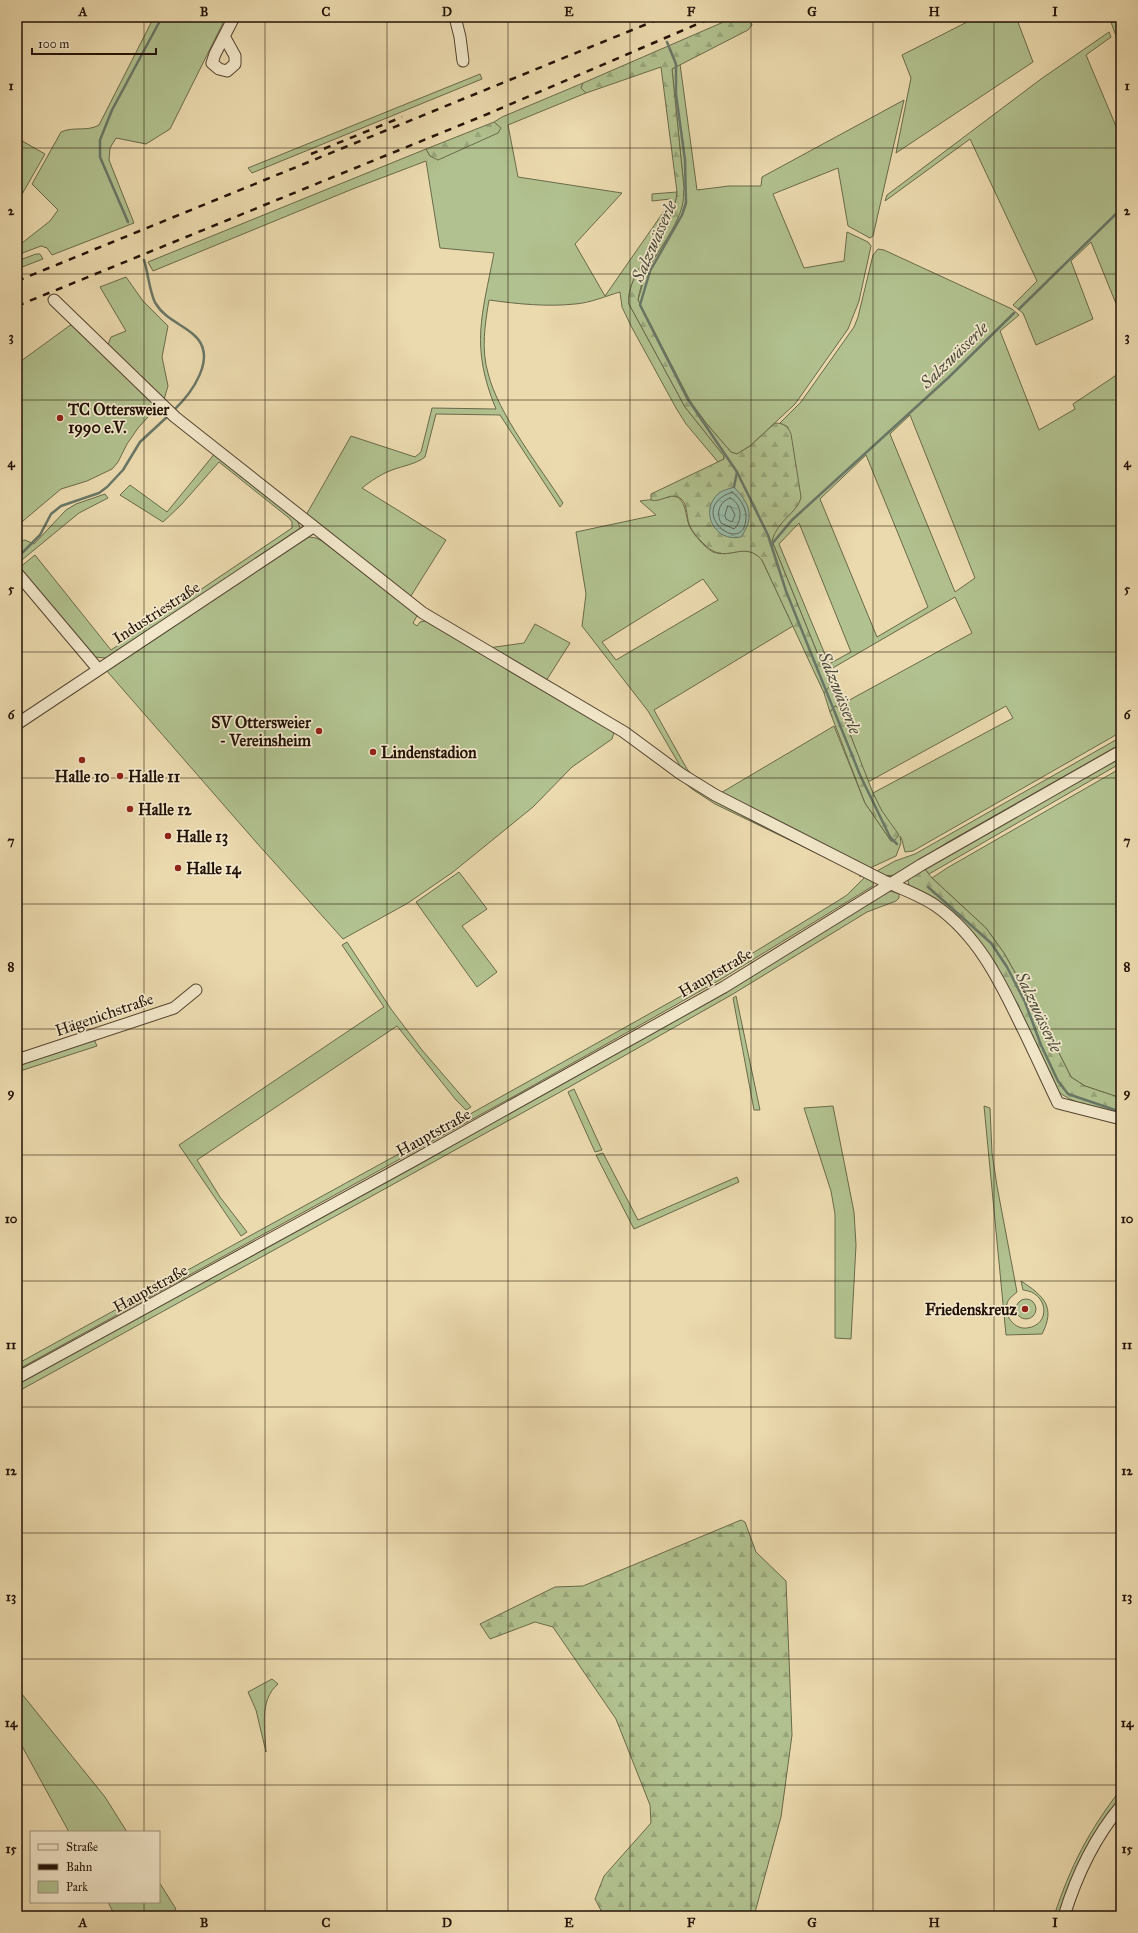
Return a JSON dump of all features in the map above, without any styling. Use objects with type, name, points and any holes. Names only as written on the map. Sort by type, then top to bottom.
[{"type":"street","points":[[224,38],[234,17]]},
{"type":"street","points":[[456,17],[463,61]]},
{"type":"street","points":[[54,300],[175,417],[423,613],[624,732],[694,782],[745,811],[911,892],[936,906],[957,923],[984,953],[1003,986],[1058,1103],[1121,1118]]},
{"type":"street","name":"Industriestraße","points":[[17,724],[313,527]]},
{"type":"street","points":[[17,574],[98,669]]},
{"type":"street","name":"Hauptstraße","points":[[17,1378],[432,1151],[724,987],[891,883],[1121,751]]},
{"type":"street","name":"Hägenichstraße","points":[[17,1060],[174,1008],[196,990]]},
{"type":"street","points":[[1064,1916],[1080,1874],[1096,1843],[1121,1806]]},
{"type":"green space","points":[[154,17],[226,17],[170,129],[146,144],[116,138],[110,148],[109,160],[134,223],[52,255],[47,248],[41,246],[17,255],[17,247],[50,221],[58,210],[32,184],[61,132],[71,129],[90,128],[99,125]]},
{"type":"green space","points":[[735,17],[748,17],[752,25],[748,30],[672,69],[684,188],[683,202],[672,230],[651,263],[641,287],[638,300],[690,401],[706,423],[731,452],[737,454],[750,446],[775,423],[785,426],[790,431],[801,497],[796,507],[778,527],[772,541],[830,686],[824,693],[762,560],[750,552],[744,551],[726,554],[710,549],[699,539],[690,527],[684,502],[678,497],[671,496],[654,501],[651,500],[651,494],[724,459],[724,456],[685,407],[629,304],[630,292],[634,278],[668,220],[674,206],[677,192],[661,67],[586,93],[581,88],[583,83]]},
{"type":"green space","points":[[977,17],[1016,17],[1033,62],[896,153],[911,78],[902,55]]},
{"type":"green space","points":[[1109,17],[1121,17],[1121,49]]},
{"type":"green space","points":[[1109,32],[1111,37],[1086,55],[1121,138],[1121,316],[1091,242],[1071,261],[1093,319],[1036,345],[1023,313],[1013,305],[1037,281],[970,139],[885,201],[887,195],[1041,79]]},
{"type":"green space","points":[[680,64],[697,190],[729,186],[761,186],[762,177],[904,100],[873,236],[870,238],[848,226],[838,168],[773,194],[804,268],[844,261],[847,232],[868,242],[871,246],[859,301],[848,329],[795,404],[750,446],[737,454],[731,452],[706,423],[690,401],[638,300],[646,272],[678,217],[684,188],[672,69]]},
{"type":"green space","points":[[480,74],[482,79],[252,173],[248,168]]},
{"type":"green space","points":[[583,83],[581,88],[586,93],[508,125],[518,177],[622,193],[575,244],[605,296],[669,204],[670,199],[652,201],[652,194],[677,192],[674,206],[668,220],[634,278],[630,292],[629,304],[685,407],[724,456],[724,459],[718,462],[686,424],[676,408],[631,326],[622,307],[620,292],[586,302],[564,305],[532,305],[489,300],[484,346],[486,364],[493,389],[510,423],[563,503],[560,507],[500,415],[436,414],[425,457],[414,463],[392,470],[373,480],[362,488],[446,540],[409,599],[305,517],[351,436],[415,457],[421,452],[432,408],[496,409],[483,367],[481,349],[483,313],[494,253],[440,248],[426,161],[355,188],[153,271],[148,262],[426,149],[430,156],[500,128],[494,122],[502,117]]},
{"type":"green space","points":[[494,122],[501,128],[498,133],[438,160],[430,156],[426,149]]},
{"type":"green space","points":[[17,138],[45,154],[21,196],[17,192]]},
{"type":"green space","points":[[878,249],[884,250],[1012,309],[1019,315],[1000,331],[1039,430],[1075,409],[1073,404],[1121,372],[1121,732],[913,851],[905,852],[900,836],[901,843],[896,856],[870,868],[719,794],[834,726],[865,803],[891,841],[894,841],[873,793],[1013,718],[1006,706],[868,782],[840,708],[835,706],[830,712],[824,693],[829,686],[825,672],[772,541],[774,531],[779,524],[788,427],[780,423],[801,402],[854,327],[858,317],[873,255]],"holes":[[[910,415],[975,578],[955,592],[890,434]],[[866,455],[928,607],[877,637],[820,499]],[[799,523],[851,652],[829,664],[779,544]],[[955,597],[972,633],[844,703],[831,669]]]},
{"type":"green space","points":[[40,254],[43,259],[17,269],[17,261]]},
{"type":"green space","points":[[126,277],[143,301],[168,326],[162,357],[168,386],[163,403],[107,347],[111,337],[126,331],[100,287]]},
{"type":"green space","name":"TC Ottersweier 1990 e.V.","points":[[75,324],[158,406],[138,428],[127,444],[118,462],[112,469],[87,481],[61,489],[17,526],[17,364],[69,326]]},
{"type":"green space","points":[[216,452],[297,519],[300,528],[298,532],[111,656],[105,658],[95,657],[19,568],[35,555],[111,650],[292,528],[292,522],[289,518],[219,462],[181,505],[163,522],[120,495],[130,485],[167,512]]},
{"type":"green space","points":[[105,494],[108,498],[79,513],[17,564],[17,542],[25,540],[34,544],[66,510],[76,504]]},
{"type":"green space","points":[[672,496],[678,497],[681,500],[693,532],[710,550],[720,554],[744,551],[750,552],[756,554],[762,560],[793,626],[654,710],[687,769],[698,782],[680,771],[679,764],[648,711],[582,626],[586,594],[576,532],[656,515],[640,501]],"holes":[[[703,579],[718,600],[616,660],[602,642]]]},
{"type":"green space","name":"Lindenstadion","points":[[309,537],[322,541],[416,614],[417,616],[413,623],[417,626],[420,622],[425,621],[614,732],[612,739],[572,767],[533,807],[453,872],[408,903],[343,939],[106,670],[302,539]]},
{"type":"green space","points":[[535,624],[570,643],[546,681],[488,648],[524,643]]},
{"type":"green space","points":[[835,706],[840,708],[873,793],[882,811],[899,835],[894,841],[891,841],[865,803],[830,712]]},
{"type":"green space","points":[[1121,737],[1121,744],[948,842],[896,875],[882,876],[877,871],[895,861],[915,854]]},
{"type":"green space","points":[[1121,756],[1121,763],[929,874],[924,868]]},
{"type":"green space","points":[[665,766],[863,873],[860,877],[860,874],[715,804],[692,789]]},
{"type":"green space","points":[[1121,768],[1121,1098],[1085,1086],[1071,1077],[1050,1035],[1004,953],[986,928],[932,878]]},
{"type":"green space","points":[[924,868],[932,878],[986,928],[1004,953],[1050,1035],[1071,1077],[1085,1086],[1121,1098],[1121,1115],[1079,1103],[1056,1090],[1004,982],[931,899],[909,886],[908,880]]},
{"type":"green space","points":[[459,872],[487,909],[462,926],[497,972],[477,987],[416,902]]},
{"type":"green space","points":[[865,877],[874,879],[873,886],[718,981],[518,1094],[17,1370],[17,1364],[395,1156],[699,986],[847,895]]},
{"type":"green space","points":[[891,891],[899,894],[899,898],[896,901],[867,912],[733,994],[571,1086],[17,1392],[17,1383],[885,892]]},
{"type":"green space","points":[[347,942],[391,1009],[422,1050],[471,1107],[466,1110],[456,1100],[397,1026],[197,1160],[220,1197],[247,1232],[241,1236],[179,1145],[384,1007],[342,945]]},
{"type":"green space","points":[[736,996],[760,1110],[754,1110],[733,998]]},
{"type":"green space","points":[[93,1037],[97,1046],[17,1072],[17,1064]]},
{"type":"green space","points":[[574,1089],[602,1150],[595,1152],[568,1092]]},
{"type":"green space","points":[[833,1106],[854,1212],[856,1245],[851,1339],[835,1338],[835,1214],[831,1191],[804,1108]]},
{"type":"green space","points":[[984,1106],[990,1108],[992,1153],[1017,1292],[1007,1303],[1007,1313],[1012,1323],[1022,1328],[1035,1326],[1043,1315],[1044,1309],[1042,1302],[1038,1296],[1023,1290],[1021,1281],[1041,1297],[1048,1309],[1046,1325],[1042,1334],[1006,1335]]},
{"type":"green space","points":[[603,1153],[638,1220],[737,1177],[739,1182],[634,1229],[596,1155]]},
{"type":"green space","points":[[1022,1299],[1030,1299],[1036,1305],[1036,1313],[1030,1319],[1022,1319],[1016,1313],[1016,1305]]},
{"type":"green space","points":[[741,1520],[745,1522],[756,1552],[786,1581],[792,1735],[781,1817],[754,1916],[604,1916],[595,1899],[604,1876],[651,1823],[650,1805],[616,1719],[553,1627],[535,1622],[490,1639],[480,1624],[555,1587],[583,1586]]},
{"type":"green space","points":[[272,1679],[278,1684],[268,1698],[264,1715],[266,1752],[256,1710],[248,1692]]},
{"type":"green space","points":[[17,1688],[105,1797],[126,1831],[68,1831],[17,1737]]},
{"type":"green space","points":[[1121,1789],[1121,1798],[1115,1805],[1060,1916],[1054,1916],[1074,1865],[1099,1820]]},
{"type":"green space","points":[[160,1884],[176,1909],[166,1916],[115,1916],[108,1903],[160,1903]]},
{"type":"water","points":[[734,487],[747,505],[749,517],[748,523],[741,537],[732,538],[724,535],[712,524],[710,508],[713,500],[719,493]]},
{"type":"waterway","name":"Salzwässerle","points":[[128,222],[100,157],[100,140],[112,110],[162,17]]},
{"type":"waterway","name":"Salzwässerle","points":[[667,42],[676,64],[676,94],[685,160],[686,203],[682,215],[650,271],[640,305],[687,398],[737,472],[768,535],[786,591],[860,775],[890,837],[897,844]]},
{"type":"waterway","name":"Salzwässerle","points":[[1019,309],[1121,209]]},
{"type":"waterway","name":"Salzwässerle","points":[[144,260],[152,295],[156,304],[164,314],[194,335],[201,344],[204,354],[200,375],[187,395],[173,411]]},
{"type":"waterway","name":"Salzwässerle","points":[[771,545],[792,520],[948,378],[1014,313]]},
{"type":"waterway","name":"Salzwässerle","points":[[17,558],[40,535],[51,514],[61,506],[99,493],[107,487],[123,470],[140,442],[168,416]]},
{"type":"waterway","name":"Salzwässerle","points":[[734,487],[737,472]]},
{"type":"waterway","name":"Salzwässerle","points":[[928,887],[991,943],[1007,967],[1025,1002],[1041,1045],[1058,1081],[1068,1094],[1121,1112]]},
{"type":"railway","points":[[17,281],[664,17]]},
{"type":"railway","points":[[17,306],[490,113],[714,17]]},
{"type":"railway","points":[[311,154],[402,117]]},
{"type":"place","name":"TC Ottersweier 1990 e.V.","points":[[60,418]]},
{"type":"place","name":"SV Ottersweier - Vereinsheim","points":[[319,731]]},
{"type":"place","name":"Lindenstadion","points":[[373,752]]},
{"type":"place","name":"Halle 10","points":[[82,760]]},
{"type":"place","name":"Halle 11","points":[[120,776]]},
{"type":"place","name":"Halle 12","points":[[130,809]]},
{"type":"place","name":"Halle 13","points":[[168,836]]},
{"type":"place","name":"Halle 14","points":[[178,868]]},
{"type":"place","name":"Friedenskreuz","points":[[1025,1309]]}]
